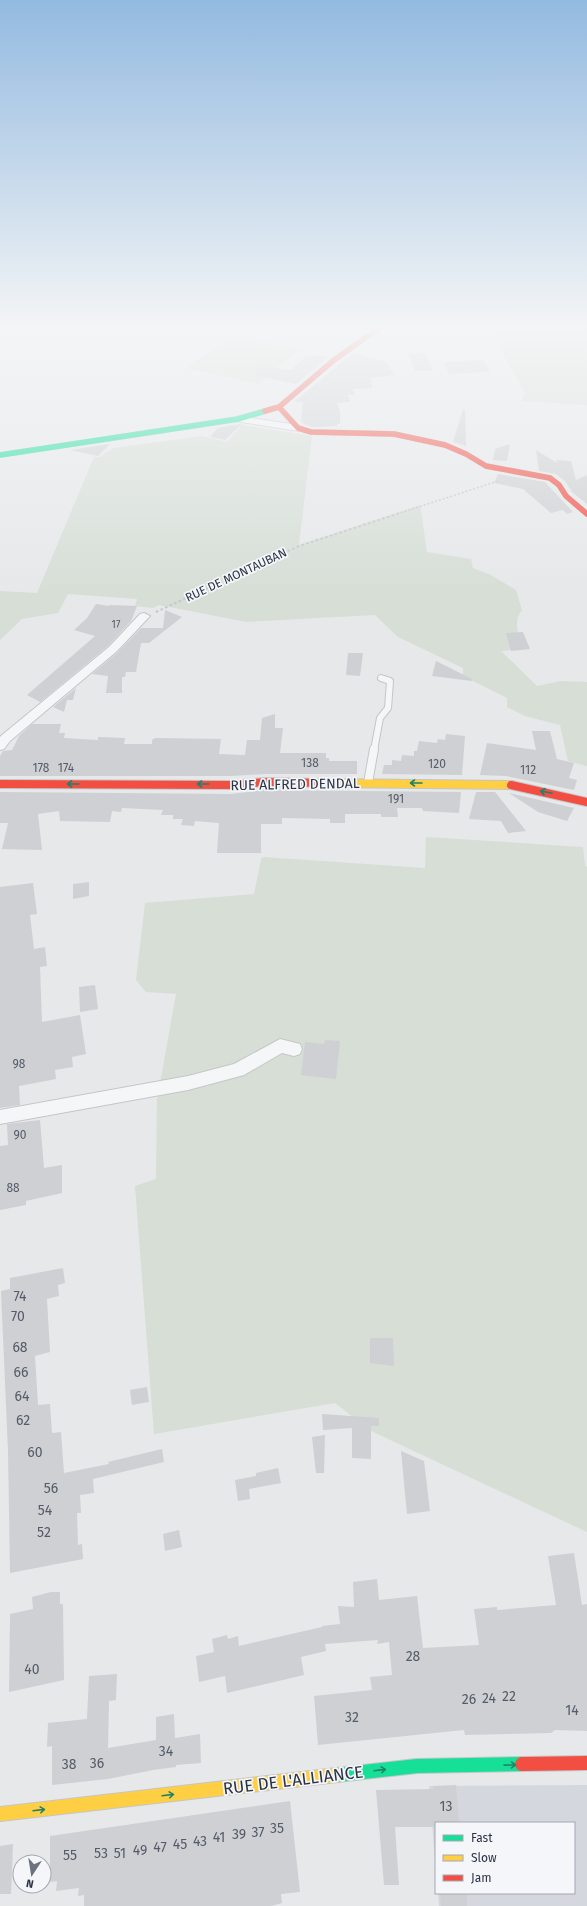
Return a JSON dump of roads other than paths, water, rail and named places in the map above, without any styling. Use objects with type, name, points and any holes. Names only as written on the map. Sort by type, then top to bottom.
[{"type":"street","points":[[0,454],[245,417]]},
{"type":"street","points":[[288,417],[298,428]]},
{"type":"street","points":[[238,419],[298,428],[311,432],[394,434],[445,445],[466,454],[486,466],[510,472],[550,478],[559,485],[566,496],[587,514]]},
{"type":"street","points":[[0,746],[6,738],[113,649],[144,616]]},
{"type":"street","name":"RUE ALFRED DENDAL","points":[[0,784],[231,785],[264,782],[508,784],[587,802]]},
{"type":"street","points":[[0,1118],[188,1083],[238,1070],[280,1046],[294,1049]]},
{"type":"street","name":"RUE DE L'ALLIANCE","points":[[0,1814],[417,1766],[587,1764]]},
{"type":"lane","points":[[368,783],[380,718],[388,708],[390,681],[381,678]]}]
